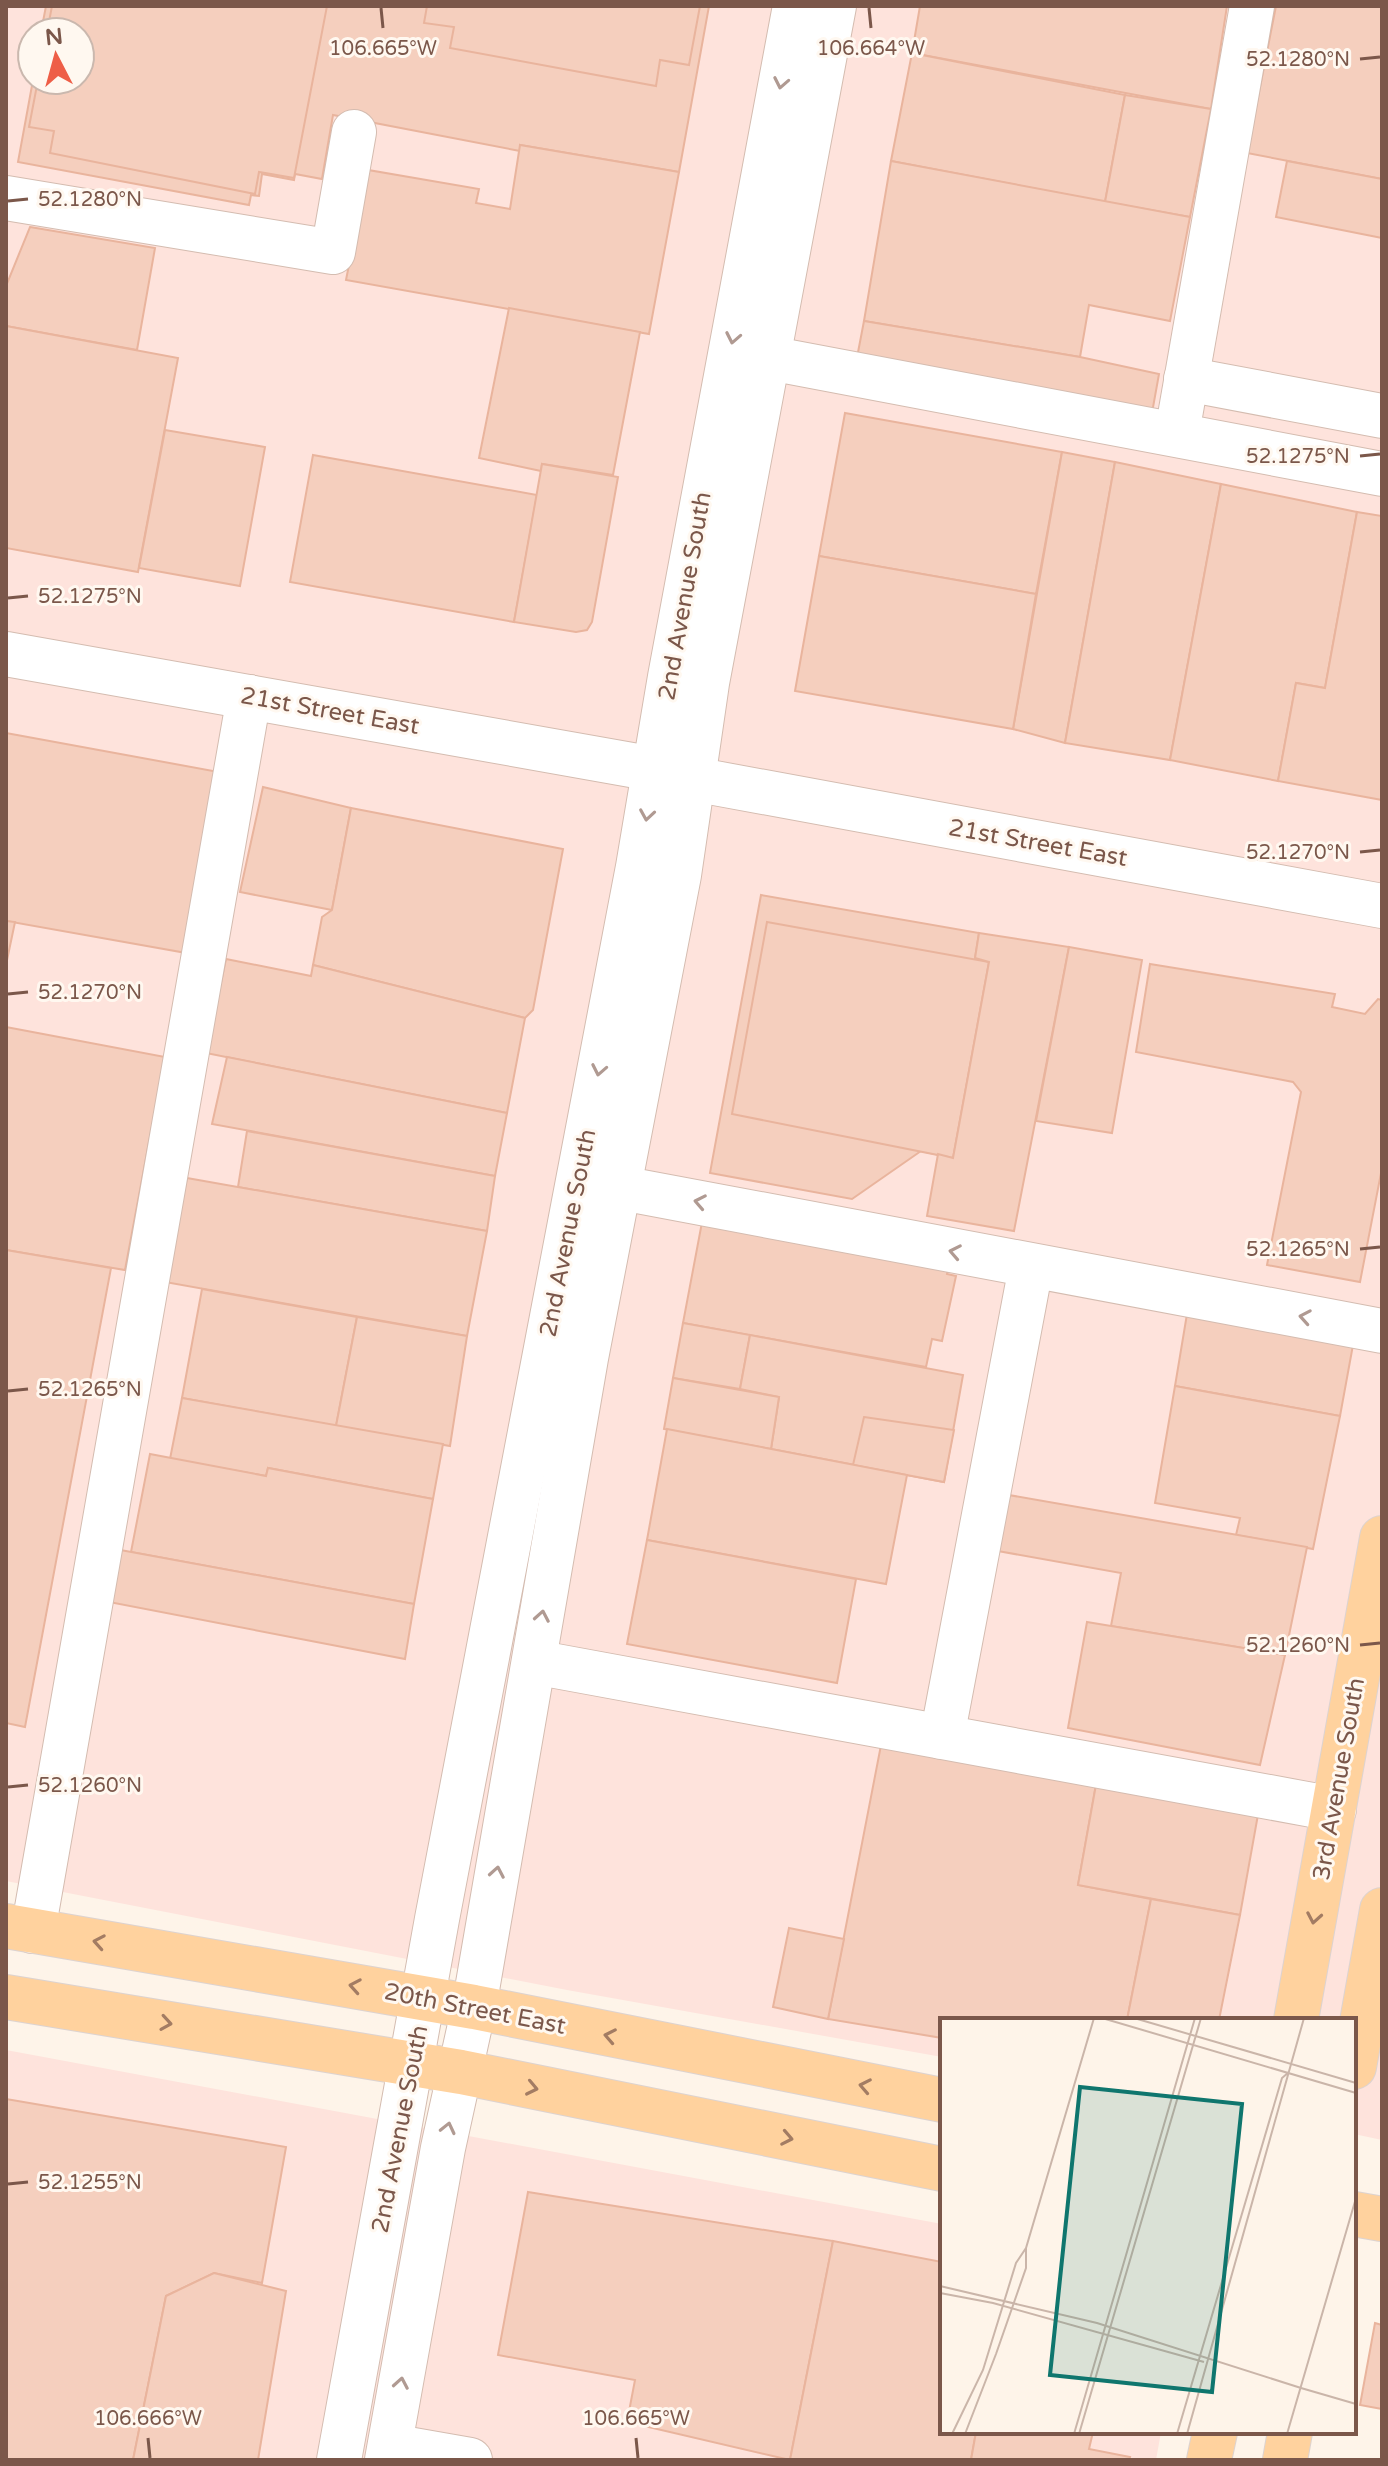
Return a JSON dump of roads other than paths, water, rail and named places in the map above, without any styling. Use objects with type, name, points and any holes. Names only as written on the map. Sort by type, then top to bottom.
[{"type":"main road","name":"3rd Avenue South","points":[[1296,2018],[1382,1538]]},
{"type":"main road","points":[[1356,2056],[1382,1910]]},
{"type":"main road","name":"20th Street East","points":[[20,1928],[474,2007],[940,2100]]},
{"type":"main road","points":[[6,1997],[461,2072],[940,2169]]},
{"type":"main road","points":[[1356,2214],[1382,2219]]},
{"type":"main road","points":[[1209,2460],[1215,2434]]},
{"type":"main road","points":[[1285,2460],[1290,2434]]},
{"type":"street","name":"2nd Avenue South","points":[[388,2453],[443,2148],[474,2007],[586,1358],[621,1188],[674,774],[795,6]]},
{"type":"street","name":"2nd Avenue South","points":[[339,2460],[410,2065],[674,774],[707,683],[834,6]]},
{"type":"street","points":[[1177,433],[1252,6]]},
{"type":"street","points":[[6,198],[333,252],[354,132]]},
{"type":"street","points":[[769,358],[1382,474]]},
{"type":"street","points":[[1186,379],[1382,416]]},
{"type":"street","name":"21st Street East","points":[[6,654],[1382,906]]},
{"type":"street","points":[[20,1928],[249,697]]},
{"type":"street","points":[[621,1188],[1382,1331]]},
{"type":"street","points":[[942,1737],[1031,1267]]},
{"type":"street","points":[[534,1662],[1334,1809]]},
{"type":"street","points":[[388,2453],[470,2460]]}]
